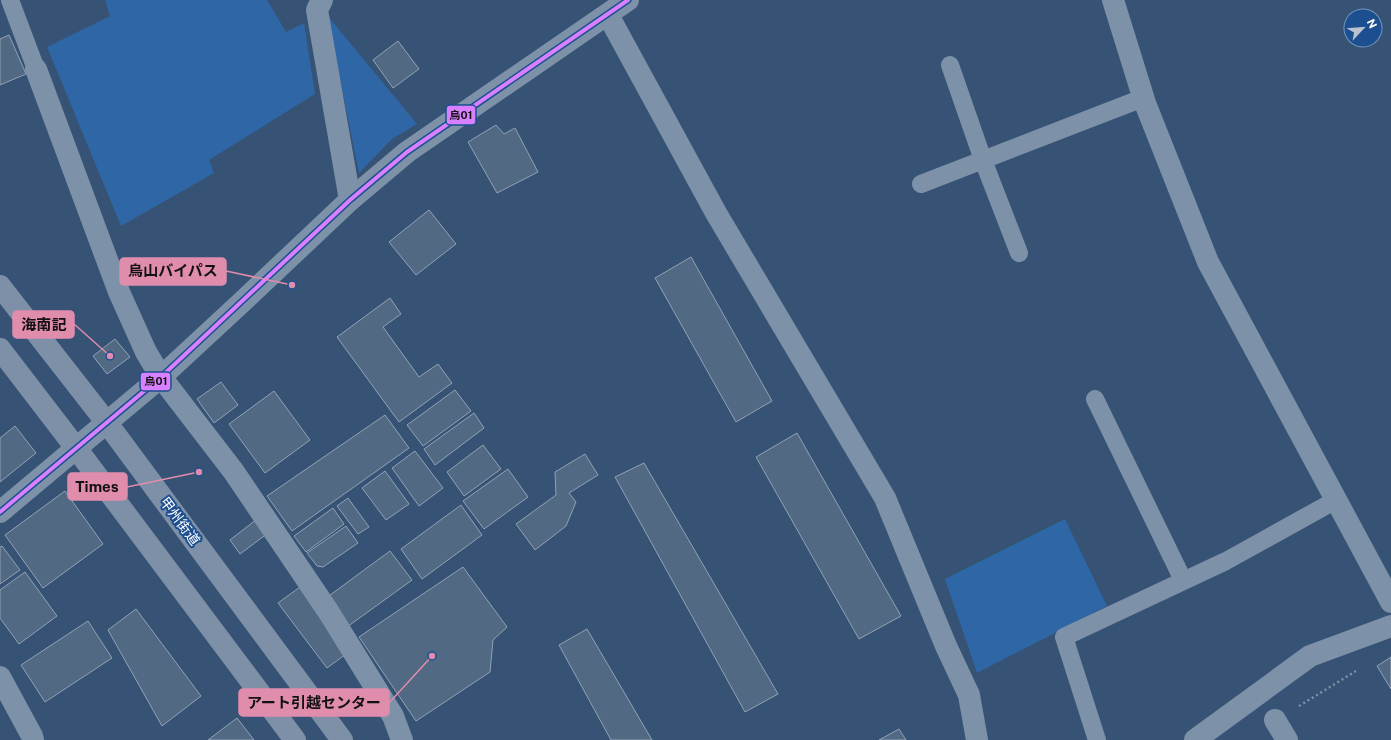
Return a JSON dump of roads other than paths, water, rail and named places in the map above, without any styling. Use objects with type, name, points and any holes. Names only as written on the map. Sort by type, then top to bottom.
[{"type":"highway","name":"甲州街道","points":[[0,286],[107,423],[342,740]]},
{"type":"highway","points":[[0,349],[76,448],[294,740]]},
{"type":"street","points":[[322,0],[317,10],[350,200]]},
{"type":"street","points":[[0,512],[162,377],[350,200],[407,152],[628,0]]},
{"type":"street","points":[[1113,0],[1143,98],[1208,262],[1391,602]]},
{"type":"street","points":[[608,14],[716,213],[885,498],[946,646],[969,695],[977,740]]},
{"type":"street","points":[[36,69],[119,292],[146,352],[162,377],[234,472],[328,611],[393,716],[402,740]]},
{"type":"street","points":[[1195,740],[1310,656],[1391,626]]},
{"type":"street","points":[[0,677],[29,729],[33,740]]},
{"type":"street","points":[[1275,720],[1287,740]]},
{"type":"lane","points":[[10,0],[36,69]]},
{"type":"lane","points":[[950,65],[983,160],[1019,253]]},
{"type":"lane","points":[[921,184],[1143,98]]},
{"type":"lane","points":[[1095,399],[1183,580]]},
{"type":"lane","points":[[1096,740],[1064,637],[1226,561],[1336,500]]},
{"type":"place","name":"烏山バイパス","points":[[292,285]]},
{"type":"place","name":"海南記","points":[[110,356]]},
{"type":"place","name":"Times","points":[[199,472]]},
{"type":"place","name":"アート引越センター","points":[[432,656]]}]
